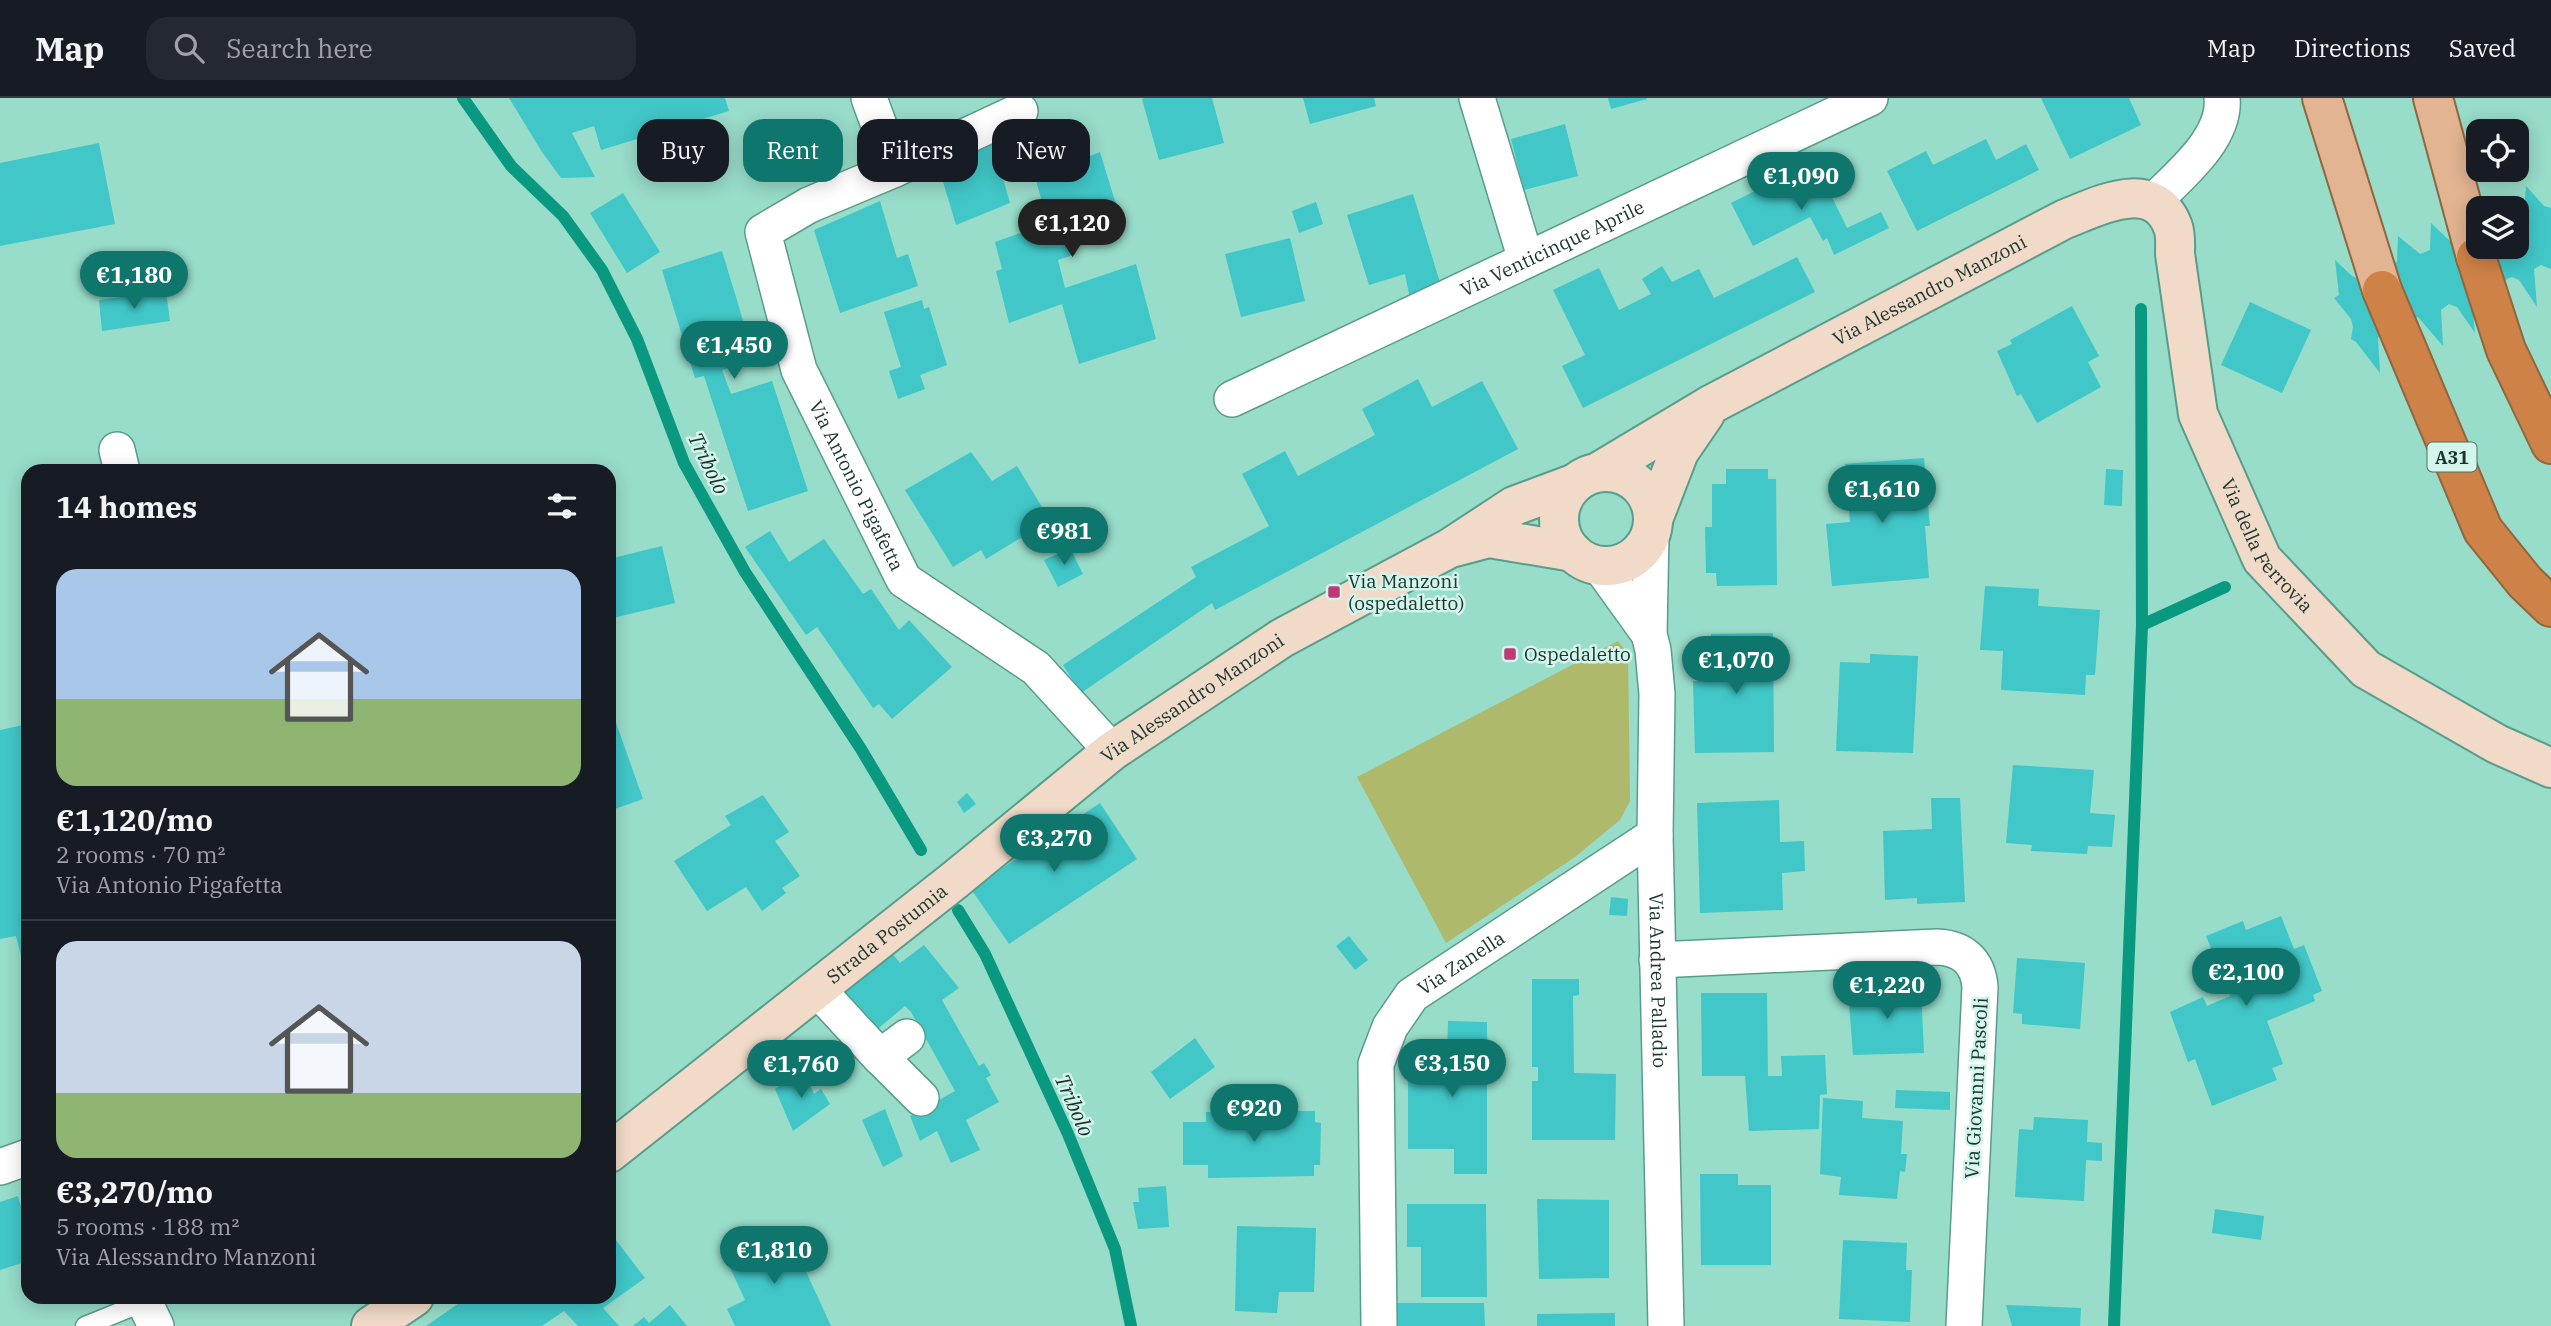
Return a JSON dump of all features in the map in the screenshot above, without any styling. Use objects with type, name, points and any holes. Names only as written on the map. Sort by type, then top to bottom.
[{"type":"highway","points":[[2477,259],[2506,351],[2551,444]]},
{"type":"highway","name":"A31","points":[[2382,290],[2483,530],[2525,582],[2551,607]]},
{"type":"main road","points":[[2322,98],[2382,290]]},
{"type":"main road","points":[[2433,98],[2466,220]]},
{"type":"street","points":[[869,98],[877,119]]},
{"type":"street","points":[[1476,98],[1525,260]]},
{"type":"street","name":"Via Venticinque Aprile","points":[[1232,399],[1870,98]]},
{"type":"street","points":[[2154,201],[2211,142],[2223,105],[2222,98]]},
{"type":"street","name":"Via Antonio Pigafetta","points":[[978,130],[1020,111]]},
{"type":"street","name":"Via Antonio Pigafetta","points":[[864,182],[809,205],[763,232],[799,370],[904,580],[1036,668],[1112,751]]},
{"type":"street","name":"Via Alessandro Manzoni","points":[[956,879],[1112,751],[1282,638],[1450,548],[1514,506],[1587,478],[1712,404],[2065,219],[2116,200],[2136,198],[2154,201]]},
{"type":"street","name":"Via della Ferrovia","points":[[2154,201],[2174,228],[2175,254],[2198,414],[2262,559],[2366,669],[2497,744],[2551,768]]},
{"type":"street","name":"Via Alessandro Manzoni","points":[[1652,525],[1679,452],[1712,404]]},
{"type":"street","points":[[1622,475],[1642,487],[1650,501],[1652,525],[1644,548],[1632,559],[1616,565],[1586,559],[1564,540],[1559,526],[1562,504],[1587,478],[1622,475]]},
{"type":"street","name":"Via Andrea Palladio","points":[[1652,525],[1649,634],[1657,694],[1655,835],[1666,1326]]},
{"type":"street","name":"Via Alessandro Manzoni","points":[[1450,548],[1489,538],[1586,559]]},
{"type":"street","name":"Via Andrea Palladio","points":[[1586,559],[1649,634]]},
{"type":"street","name":"Via Zanella","points":[[1378,1326],[1376,1064],[1390,1027],[1412,995],[1655,835]]},
{"type":"street","name":"Strada Postumia","points":[[616,1147],[956,879]]},
{"type":"street","name":"Via Giovanni Pascoli","points":[[1657,960],[1937,947],[1948,947],[1967,956],[1979,976],[1980,987],[1964,1326]]},
{"type":"street","name":"Strada Postumia","points":[[817,989],[893,1047],[921,1098]]},
{"type":"street","points":[[0,1167],[21,1160]]},
{"type":"street","points":[[371,1326],[404,1304]]},
{"type":"lane","points":[[85,1326],[147,1308]]},
{"type":"green space","points":[[1618,641],[1628,654],[1630,801],[1620,820],[1575,857],[1446,943],[1357,777]]},
{"type":"building","points":[[509,98],[725,98],[729,111],[703,119],[637,119],[637,139],[601,150],[594,126],[572,133],[595,177],[561,178]]},
{"type":"building","points":[[1212,98],[1224,143],[1159,160],[1142,99]]},
{"type":"building","points":[[1303,98],[1374,98],[1376,106],[1310,124]]},
{"type":"building","points":[[1608,98],[1647,98],[1647,99],[1611,109]]},
{"type":"building","points":[[2041,98],[2129,98],[2141,125],[2070,159]]},
{"type":"building","points":[[1565,124],[1578,176],[1524,190],[1511,139]]},
{"type":"building","points":[[1986,139],[1996,160],[2026,144],[2039,170],[1917,231],[1887,171],[1926,151],[1933,165]]},
{"type":"building","points":[[992,140],[992,182],[1004,182],[1010,203],[956,225],[943,182],[978,182],[978,146]]},
{"type":"building","points":[[99,143],[115,224],[0,246],[0,163]]},
{"type":"building","points":[[1100,152],[1119,214],[1071,234],[1076,254],[1058,260],[1065,288],[1136,264],[1156,339],[1079,364],[1062,304],[1009,323],[996,271],[1002,269],[995,242],[1048,223],[1036,182],[1090,182],[1090,156]]},
{"type":"building","points":[[1808,164],[1824,194],[1829,191],[1847,228],[1881,212],[1889,228],[1834,255],[1827,238],[1823,241],[1810,217],[1753,246],[1731,203]]},
{"type":"building","points":[[2526,186],[2544,206],[2551,208],[2551,269],[2541,265],[2534,269],[2537,307],[2519,280],[2512,277],[2507,279],[2472,304],[2475,333],[2457,307],[2449,304],[2441,310],[2443,346],[2418,317],[2380,333],[2380,373],[2351,339],[2351,319],[2334,298],[2339,295],[2335,260],[2357,278],[2393,266],[2397,261],[2398,236],[2420,254],[2430,250],[2431,223],[2450,241],[2466,244],[2466,259],[2529,259],[2529,196],[2525,196]]},
{"type":"building","points":[[623,193],[660,252],[627,273],[590,213]]},
{"type":"building","points":[[1413,194],[1441,286],[1410,299],[1405,274],[1369,285],[1347,215]]},
{"type":"building","points":[[880,201],[897,258],[908,254],[918,286],[840,313],[814,230]]},
{"type":"building","points":[[1316,202],[1323,224],[1299,233],[1292,211]]},
{"type":"building","points":[[1290,238],[1305,301],[1241,317],[1225,254]]},
{"type":"building","points":[[722,251],[755,360],[722,370],[731,394],[772,381],[808,491],[748,511],[704,376],[695,378],[662,270]]},
{"type":"building","points":[[1797,257],[1815,292],[1583,408],[1562,366],[1585,355],[1553,290],[1599,268],[1619,310],[1651,294],[1642,279],[1662,266],[1672,282],[1699,269],[1714,298]]},
{"type":"building","points":[[166,291],[170,321],[102,331],[99,300]]},
{"type":"building","points":[[922,300],[924,309],[929,307],[947,365],[920,375],[925,389],[898,399],[889,371],[901,367],[884,312]]},
{"type":"building","points":[[2250,302],[2311,330],[2282,393],[2221,365]]},
{"type":"building","points":[[2072,306],[2099,356],[2088,362],[2101,387],[2037,423],[2021,394],[2017,396],[1997,351],[2012,344],[2010,340]]},
{"type":"building","points":[[1418,379],[1432,407],[1482,381],[1518,449],[1215,610],[1212,603],[1081,693],[1063,665],[1196,577],[1191,567],[1269,526],[1242,474],[1285,451],[1298,476],[1375,435],[1362,409]]},
{"type":"building","points":[[971,452],[992,481],[1017,466],[1050,520],[986,559],[981,550],[953,567],[905,490]]},
{"type":"building","points":[[1924,458],[1930,526],[1925,526],[1929,578],[1832,586],[1826,524],[1850,522],[1845,464]]},
{"type":"building","points":[[1726,469],[1768,469],[1768,479],[1776,479],[1777,585],[1717,586],[1716,573],[1706,573],[1705,527],[1712,527],[1712,484],[1726,484]]},
{"type":"building","points":[[2106,469],[2123,470],[2122,506],[2104,505]]},
{"type":"building","points":[[770,531],[789,562],[824,539],[863,594],[871,589],[899,630],[909,620],[952,667],[892,719],[879,704],[873,708],[817,627],[806,635],[745,547]]},
{"type":"building","points":[[662,546],[675,603],[616,617],[616,557]]},
{"type":"building","points":[[1070,548],[1083,574],[1058,587],[1044,560]]},
{"type":"building","points":[[1985,586],[2039,589],[2038,606],[2100,610],[2095,675],[2086,675],[2085,695],[2001,690],[2003,651],[1980,650]]},
{"type":"building","points":[[1773,633],[1774,752],[1695,753],[1693,681],[1703,681],[1702,658],[1711,658],[1711,634]]},
{"type":"building","points":[[1870,654],[1918,656],[1913,753],[1836,751],[1840,662],[1870,663]]},
{"type":"building","points":[[616,723],[643,799],[616,809]]},
{"type":"building","points":[[21,726],[21,956],[16,936],[0,939],[0,730]]},
{"type":"building","points":[[2013,765],[2094,770],[2090,813],[2115,815],[2112,847],[2088,846],[2087,854],[2031,851],[2032,845],[2006,843]]},
{"type":"building","points":[[967,793],[976,804],[964,813],[957,802]]},
{"type":"building","points":[[763,795],[789,832],[775,841],[800,876],[782,888],[786,893],[762,911],[746,887],[707,911],[674,861],[731,825],[725,816]]},
{"type":"building","points":[[1931,798],[1960,798],[1965,902],[1917,904],[1917,898],[1885,900],[1883,831],[1932,829]]},
{"type":"building","points":[[1779,800],[1780,842],[1804,841],[1805,871],[1782,873],[1783,910],[1700,913],[1697,803]]},
{"type":"building","points":[[1100,803],[1137,859],[1009,944],[971,889]]},
{"type":"building","points":[[1611,897],[1628,899],[1627,916],[1609,915]]},
{"type":"building","points":[[2281,916],[2294,949],[2304,945],[2322,991],[2313,995],[2315,1001],[2267,1021],[2283,1064],[2272,1068],[2277,1080],[2212,1106],[2195,1059],[2188,1062],[2170,1012],[2203,997],[2207,1006],[2230,996],[2206,936],[2243,921],[2246,930]]},
{"type":"building","points":[[1349,936],[1368,960],[1355,970],[1336,946]]},
{"type":"building","points":[[924,945],[959,988],[942,1000],[979,1066],[984,1063],[991,1075],[986,1078],[999,1102],[966,1120],[980,1150],[951,1163],[937,1131],[920,1141],[910,1116],[955,1091],[911,1012],[905,1006],[874,1032],[836,988],[886,946],[900,963]]},
{"type":"building","points":[[2017,958],[2085,963],[2080,1029],[2022,1024],[2022,1014],[2013,1013]]},
{"type":"building","points":[[1532,979],[1579,979],[1579,995],[1573,996],[1574,1073],[1616,1074],[1615,1140],[1532,1140],[1532,1081],[1538,1081],[1538,1067],[1532,1067]]},
{"type":"building","points":[[1921,987],[1924,1053],[1853,1055],[1848,990]]},
{"type":"building","points":[[1701,993],[1767,993],[1768,1076],[1782,1076],[1781,1056],[1825,1055],[1827,1094],[1820,1095],[1819,1129],[1749,1131],[1745,1076],[1702,1076]]},
{"type":"building","points":[[1448,1021],[1487,1022],[1487,1174],[1454,1174],[1454,1149],[1408,1149],[1408,1057],[1447,1057]]},
{"type":"building","points":[[1195,1038],[1215,1067],[1170,1099],[1151,1072]]},
{"type":"building","points":[[804,1071],[814,1094],[821,1089],[830,1104],[793,1131],[775,1089]]},
{"type":"building","points":[[1896,1090],[1950,1092],[1950,1110],[1895,1108]]},
{"type":"building","points":[[1823,1098],[1863,1101],[1862,1118],[1903,1121],[1901,1154],[1907,1154],[1905,1172],[1900,1171],[1897,1199],[1839,1195],[1841,1177],[1820,1174]]},
{"type":"building","points":[[885,1109],[903,1156],[883,1167],[862,1120]]},
{"type":"building","points":[[1315,1111],[1315,1122],[1321,1123],[1320,1165],[1314,1165],[1314,1176],[1208,1178],[1208,1165],[1183,1165],[1183,1122],[1206,1122],[1206,1112]]},
{"type":"building","points":[[2034,1117],[2088,1120],[2087,1142],[2102,1143],[2102,1161],[2086,1160],[2084,1201],[2015,1197],[2019,1129],[2033,1130]]},
{"type":"building","points":[[1700,1174],[1738,1174],[1738,1185],[1771,1185],[1771,1265],[1701,1265]]},
{"type":"building","points":[[1166,1186],[1169,1227],[1138,1229],[1133,1202],[1139,1202],[1138,1188]]},
{"type":"building","points":[[18,1196],[21,1206],[21,1263],[0,1270],[0,1202]]},
{"type":"building","points":[[1537,1199],[1609,1200],[1609,1278],[1539,1279]]},
{"type":"building","points":[[1407,1204],[1486,1204],[1487,1297],[1421,1297],[1421,1247],[1407,1247]]},
{"type":"building","points":[[2215,1209],[2264,1216],[2261,1240],[2212,1233]]},
{"type":"building","points":[[1237,1226],[1316,1228],[1314,1292],[1279,1292],[1277,1313],[1235,1311]]},
{"type":"building","points":[[787,1230],[831,1326],[735,1326],[727,1309],[745,1300],[726,1259],[740,1253],[737,1247]]},
{"type":"building","points":[[616,1240],[645,1278],[616,1299]]},
{"type":"building","points":[[1843,1240],[1907,1243],[1906,1270],[1912,1270],[1910,1322],[1839,1319]]},
{"type":"building","points":[[1387,1303],[1484,1303],[1485,1326],[1387,1326]]},
{"type":"building","points":[[458,1304],[609,1304],[603,1308],[619,1326],[578,1326],[564,1311],[542,1326],[426,1326]]},
{"type":"building","points":[[670,1305],[687,1326],[633,1326],[644,1317],[649,1323]]},
{"type":"building","points":[[2006,1305],[2081,1308],[2080,1326],[2012,1326]]},
{"type":"building","points":[[1615,1313],[1615,1326],[1537,1326],[1537,1314]]},
{"type":"waterway","name":"Tribolo","points":[[463,98],[511,166],[563,216],[602,270],[637,339],[684,463],[745,572],[861,749],[921,850]]},
{"type":"waterway","points":[[2114,1326],[2142,625],[2141,309]]},
{"type":"waterway","points":[[2142,625],[2225,587]]},
{"type":"waterway","name":"Tribolo","points":[[958,910],[985,954],[1068,1134],[1115,1249],[1131,1326]]},
{"type":"place","name":"Via Manzoni (ospedaletto)","points":[[1334,592]]},
{"type":"place","name":"Ospedaletto","points":[[1510,654]]}]
